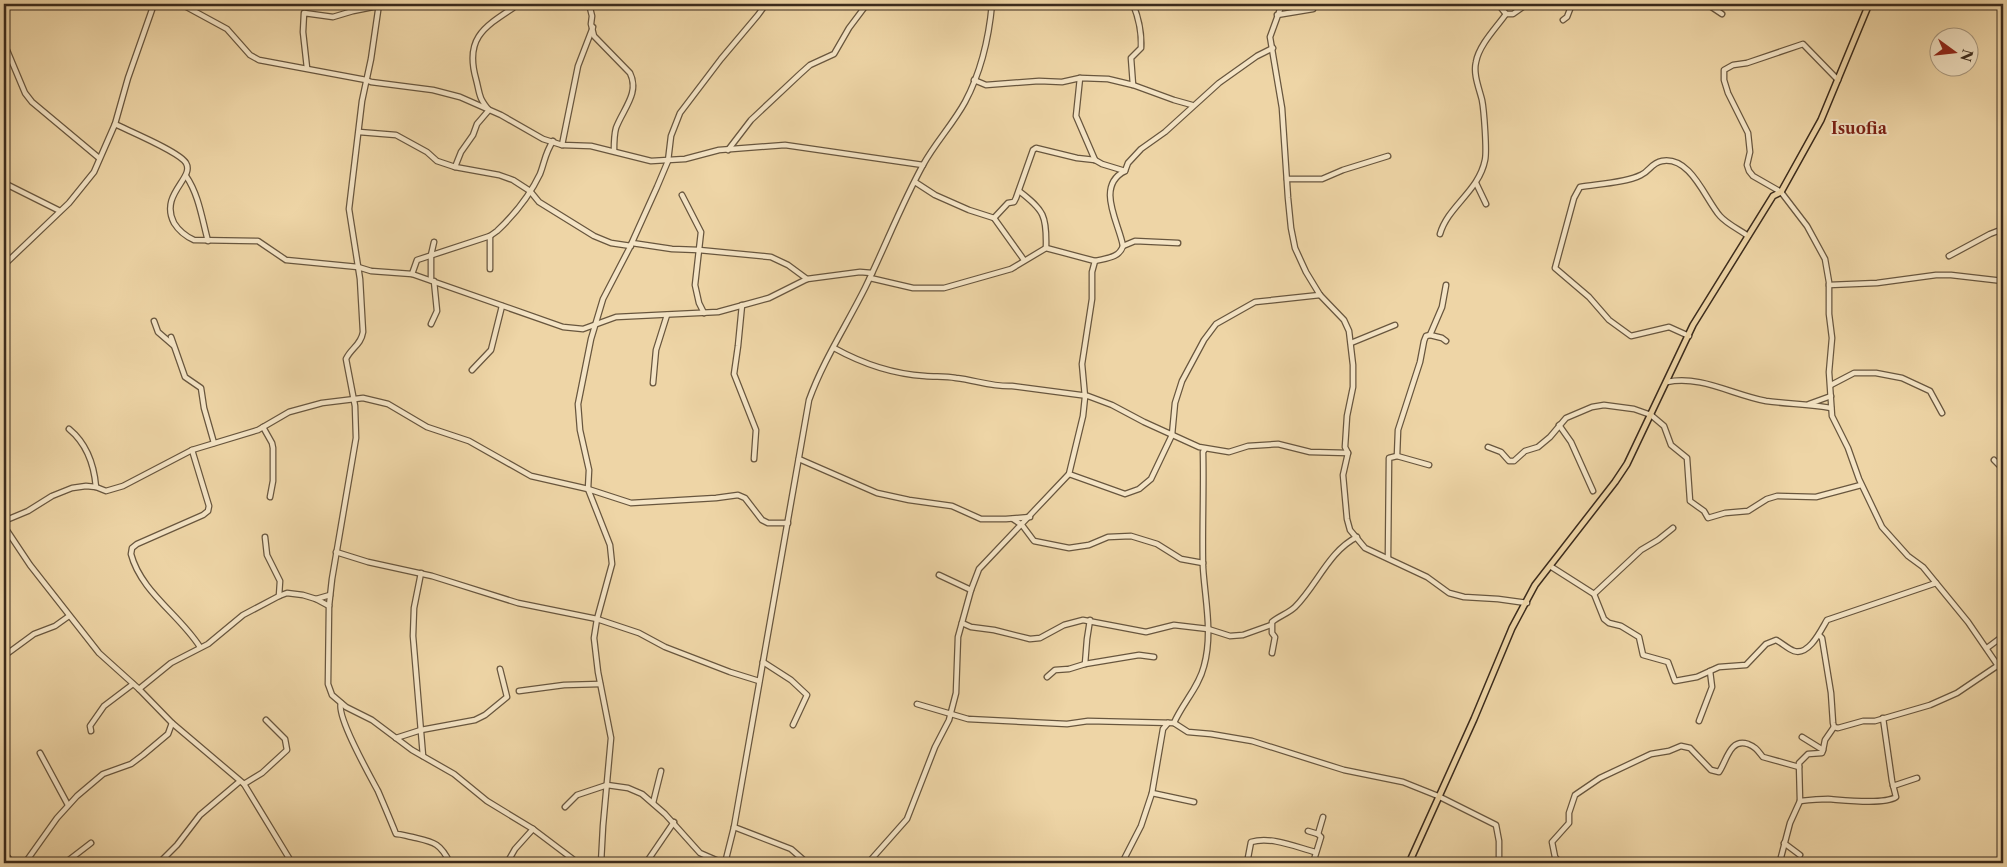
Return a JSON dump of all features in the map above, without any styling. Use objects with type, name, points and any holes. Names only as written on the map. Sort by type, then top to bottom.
[{"type":"main road","points":[[1409,863],[1474,719],[1512,628],[1535,585],[1627,464],[1706,302],[1774,196],[1781,192],[1812,138],[1870,4]]},
{"type":"street","points":[[4,265],[69,203],[94,172],[115,124],[128,78],[154,4]]},
{"type":"street","points":[[181,4],[227,30],[250,55],[259,60],[371,82],[433,90],[460,97],[489,110],[531,133],[562,145],[579,144],[651,161],[684,159],[719,150],[785,145],[923,165]]},
{"type":"street","points":[[306,68],[302,32],[304,13],[333,18],[378,4],[374,43],[366,80],[349,209],[363,305],[362,339],[356,348],[348,354],[346,359],[354,399],[356,438],[330,594],[328,684],[332,695],[341,703],[372,720],[423,756],[454,774],[487,801],[533,829],[578,863]]},
{"type":"street","points":[[589,4],[594,36],[630,73],[634,81],[634,92],[616,128],[614,151]]},
{"type":"street","points":[[601,863],[602,826],[611,738],[594,644],[597,619],[612,564],[610,545],[588,489],[590,470],[580,430],[578,404],[591,339],[603,299],[632,244],[668,161],[672,136],[680,114],[697,89],[766,4]]},
{"type":"street","points":[[728,150],[751,120],[800,74],[810,65],[834,54],[849,28],[867,4]]},
{"type":"street","points":[[565,807],[577,795],[607,786],[628,788],[642,794],[653,803],[674,822],[700,853],[724,863],[734,827],[809,400],[923,165],[965,103],[986,41],[992,4]]},
{"type":"street","points":[[1133,4],[1140,22],[1142,40],[1141,48],[1131,58],[1133,85]]},
{"type":"street","points":[[1282,4],[1270,37],[1282,108],[1288,198],[1295,248],[1306,272],[1320,295],[1344,320],[1349,331],[1351,343],[1353,387],[1345,447],[1348,453],[1343,475],[1347,519],[1350,530],[1365,548],[1427,577],[1449,593],[1464,597],[1527,603]]},
{"type":"street","points":[[1498,4],[1506,14]]},
{"type":"street","points":[[1506,14],[1513,14],[1527,4]]},
{"type":"street","points":[[1563,20],[1567,17],[1572,4]]},
{"type":"street","points":[[1707,4],[1722,14]]},
{"type":"street","points":[[489,110],[479,98],[471,56],[480,34],[493,20],[513,8]]},
{"type":"street","points":[[1277,15],[1313,9]]},
{"type":"street","points":[[1440,234],[1446,220],[1476,183],[1486,159],[1482,103],[1475,64],[1487,40],[1506,14]]},
{"type":"street","points":[[562,145],[573,87],[592,27]]},
{"type":"street","points":[[589,36],[594,36]]},
{"type":"street","points":[[4,43],[25,93],[32,102],[99,158]]},
{"type":"street","points":[[1838,80],[1803,44],[1747,63],[1733,65],[1724,70],[1724,80],[1728,93],[1748,133],[1750,152],[1747,165],[1749,171],[1753,176],[1781,192],[1807,226],[1825,259],[1829,285],[1829,314],[1832,338],[1829,372],[1832,408],[1835,424],[1848,448],[1862,485],[1882,527],[1908,556],[1923,567],[1968,622],[2003,674]]},
{"type":"street","points":[[1124,246],[1114,221],[1110,199],[1118,174],[1125,171],[1128,163],[1141,149],[1165,132],[1192,105],[1201,100],[1230,74],[1273,48]]},
{"type":"street","points":[[974,80],[986,86],[1039,81],[1062,82],[1080,78],[1108,79],[1133,85],[1192,105]]},
{"type":"street","points":[[1080,78],[1076,116],[1095,160]]},
{"type":"street","points":[[455,167],[456,161],[473,135],[477,124],[489,110]]},
{"type":"street","points":[[115,124],[184,160],[188,169],[186,176],[173,193],[170,208],[171,217],[178,228],[186,236],[194,240],[258,241],[286,260],[412,274],[563,327],[583,329],[616,317],[718,312],[768,298],[807,279],[860,272],[913,288],[944,288],[1011,269],[1046,248],[1095,261],[1116,256],[1124,246],[1135,241],[1178,243]]},
{"type":"street","points":[[359,132],[401,137],[427,152],[437,161],[513,180],[530,191],[539,202],[594,236],[611,243],[699,250],[780,260],[807,279]]},
{"type":"street","points":[[412,274],[417,260],[490,236],[505,223],[530,191],[541,171],[546,150],[552,141]]},
{"type":"street","points":[[994,218],[1008,204],[1014,202],[1033,150],[1036,148],[1076,158],[1095,160],[1125,171]]},
{"type":"street","points":[[1287,179],[1322,179],[1343,170],[1388,156]]},
{"type":"street","points":[[1689,336],[1669,327],[1631,336],[1609,320],[1589,297],[1555,268],[1574,198],[1580,187],[1635,178],[1647,172],[1653,163],[1662,161],[1675,162],[1693,176],[1723,219],[1748,236]]},
{"type":"street","points":[[186,176],[196,195],[208,241]]},
{"type":"street","points":[[915,182],[935,195],[969,210],[994,218],[1024,260]]},
{"type":"street","points":[[4,183],[60,211]]},
{"type":"street","points":[[1476,183],[1486,204]]},
{"type":"street","points":[[1019,191],[1040,208],[1047,226],[1046,248]]},
{"type":"street","points":[[682,195],[702,232],[696,285],[699,303],[704,313]]},
{"type":"street","points":[[1949,256],[2003,229]]},
{"type":"street","points":[[490,236],[490,268]]},
{"type":"street","points":[[431,324],[437,311],[432,281],[431,255],[434,242]]},
{"type":"street","points":[[868,863],[907,819],[935,747],[950,715],[956,693],[958,675],[957,644],[970,590],[979,569],[1069,474],[1083,416],[1085,397],[1082,364],[1092,299],[1092,272],[1095,261]]},
{"type":"street","points":[[1829,285],[1877,283],[1936,275],[2003,281]]},
{"type":"street","points":[[1397,456],[1398,430],[1420,362],[1424,341],[1426,336],[1430,335],[1442,307],[1446,285]]},
{"type":"street","points":[[1069,474],[1125,494],[1139,489],[1151,479],[1172,435],[1175,403],[1182,381],[1204,340],[1216,324],[1255,302],[1320,295]]},
{"type":"street","points":[[742,305],[734,374],[756,430],[754,459]]},
{"type":"street","points":[[472,370],[491,350],[502,306]]},
{"type":"street","points":[[653,383],[656,350],[667,315]]},
{"type":"street","points":[[154,321],[158,332],[174,346]]},
{"type":"street","points":[[1351,343],[1395,325]]},
{"type":"street","points":[[1430,335],[1446,341]]},
{"type":"street","points":[[171,337],[185,377],[201,388],[204,408],[214,443]]},
{"type":"street","points":[[834,348],[851,358],[881,369],[900,373],[956,378],[1000,387],[1012,386],[1085,397],[1112,405],[1204,450],[1229,452],[1248,446],[1278,444],[1310,452],[1348,453]]},
{"type":"street","points":[[1831,385],[1854,373],[1902,378],[1930,391],[1942,413]]},
{"type":"street","points":[[1667,382],[1676,380],[1702,382],[1738,395],[1765,401],[1832,408]]},
{"type":"street","points":[[1808,404],[1831,396]]},
{"type":"street","points":[[4,521],[63,491],[79,486],[96,486],[106,491],[114,490],[192,450],[258,430],[278,417],[304,406],[363,398],[388,404],[409,418],[446,435],[468,441],[531,476],[588,489],[630,503],[738,496],[745,498],[762,520],[768,523],[788,523]]},
{"type":"street","points":[[1488,447],[1501,452],[1509,461],[1514,461],[1525,451],[1538,447],[1550,437],[1566,418],[1592,407],[1604,405],[1634,409],[1651,415],[1664,426],[1671,445],[1686,458],[1690,501],[1704,511],[1708,518],[1725,513],[1748,511],[1767,499],[1777,496],[1816,497],[1862,485]]},
{"type":"street","points":[[1559,425],[1571,442],[1593,491]]},
{"type":"street","points":[[263,427],[273,448],[273,481],[270,497]]},
{"type":"street","points":[[69,429],[79,437],[95,468],[96,486]]},
{"type":"street","points":[[192,450],[209,506],[208,511],[203,515],[137,544],[132,548],[131,554],[136,568],[152,590],[189,631],[200,647]]},
{"type":"street","points":[[1131,863],[1124,861],[1141,826],[1152,793],[1163,729],[1171,723],[1204,667],[1208,629],[1208,601],[1203,563],[1204,450]]},
{"type":"street","points":[[1388,558],[1389,458],[1397,456],[1429,465]]},
{"type":"street","points":[[799,459],[877,493],[952,506],[980,519],[1030,517]]},
{"type":"street","points":[[1994,460],[2003,470],[2001,476],[2003,484]]},
{"type":"street","points":[[1013,519],[1022,525],[1034,542],[1069,548],[1089,545],[1108,537],[1131,536],[1157,544],[1181,558],[1203,563]]},
{"type":"street","points":[[4,526],[30,565],[99,653],[134,684],[172,723],[242,783],[291,861],[286,863]]},
{"type":"street","points":[[1594,594],[1641,550],[1673,528]]},
{"type":"street","points":[[265,537],[267,555],[280,581],[279,596]]},
{"type":"street","points":[[962,622],[971,627],[994,630],[1030,639],[1040,638],[1064,625],[1090,620],[1118,628],[1146,632],[1174,625],[1208,629],[1230,636],[1243,636],[1271,625],[1281,615],[1294,608],[1316,582],[1338,551],[1357,537]]},
{"type":"street","points":[[336,552],[368,562],[421,573],[518,603],[597,619],[639,633],[665,646],[759,682]]},
{"type":"street","points":[[1550,566],[1594,594],[1604,619],[1639,636],[1643,655],[1668,662],[1675,681],[1697,677],[1719,667],[1746,665],[1766,644],[1776,640],[1794,652],[1801,651],[1820,635],[1827,620],[1936,583]]},
{"type":"street","points":[[421,573],[414,608],[413,636],[423,756]]},
{"type":"street","points":[[939,575],[970,590]]},
{"type":"street","points":[[139,689],[171,663],[208,644],[243,615],[279,596],[287,593],[303,594],[329,606]]},
{"type":"street","points":[[316,599],[330,594]]},
{"type":"street","points":[[4,656],[34,634],[55,626],[69,616]]},
{"type":"street","points":[[1085,664],[1086,639],[1090,620]]},
{"type":"street","points":[[1271,625],[1275,638],[1272,653]]},
{"type":"street","points":[[1775,863],[1780,861],[1790,823],[1800,801],[1799,763],[1805,756],[1816,752],[1822,753],[1825,740],[1834,727],[1828,666],[1820,635]]},
{"type":"street","points":[[1987,648],[2003,636]]},
{"type":"street","points":[[1047,677],[1055,670],[1069,669],[1085,664],[1139,655],[1154,657]]},
{"type":"street","points":[[763,662],[791,680],[806,695],[793,725]]},
{"type":"street","points":[[1834,727],[1844,728],[1863,721],[1875,721],[1930,705],[1957,693],[1997,666]]},
{"type":"street","points":[[396,738],[420,730],[475,720],[486,715],[507,697],[500,669]]},
{"type":"street","points":[[1699,721],[1712,687],[1710,671]]},
{"type":"street","points":[[91,731],[90,726],[104,706],[134,684]]},
{"type":"street","points":[[519,691],[564,685],[600,684]]},
{"type":"street","points":[[341,703],[340,711],[352,740],[378,792],[396,834],[426,839],[442,848],[450,863]]},
{"type":"street","points":[[917,704],[968,719],[1030,722],[1171,723],[1188,732],[1252,741],[1336,768],[1403,782],[1438,796],[1496,825],[1499,862],[1514,863]]},
{"type":"street","points":[[1800,801],[1827,799],[1886,800],[1896,797],[1883,718]]},
{"type":"street","points":[[159,863],[177,845],[200,815],[242,783],[262,773],[287,750],[285,739],[266,720]]},
{"type":"street","points":[[1158,722],[1163,729]]},
{"type":"street","points":[[25,863],[68,805],[103,774],[131,764],[143,756],[168,734],[172,723]]},
{"type":"street","points":[[1802,737],[1823,750]]},
{"type":"street","points":[[1558,863],[1552,842],[1569,823],[1568,813],[1575,795],[1600,778],[1641,758],[1681,746],[1690,748],[1711,770],[1719,772],[1732,747],[1737,743],[1743,742],[1758,749],[1763,757],[1799,768]]},
{"type":"street","points":[[40,753],[68,805]]},
{"type":"street","points":[[653,803],[661,771]]},
{"type":"street","points":[[1893,786],[1917,778]]},
{"type":"street","points":[[1152,793],[1194,802]]},
{"type":"street","points":[[1313,863],[1321,837],[1318,834],[1323,817]]},
{"type":"street","points":[[646,863],[674,822]]},
{"type":"street","points":[[734,827],[791,849],[807,863]]},
{"type":"street","points":[[507,863],[515,849],[533,829]]},
{"type":"street","points":[[1308,831],[1318,834]]},
{"type":"street","points":[[1247,863],[1249,845],[1255,841],[1270,840],[1316,852]]},
{"type":"street","points":[[64,863],[91,843]]},
{"type":"street","points":[[1784,843],[1800,855]]},
{"type":"street","points":[[4,852],[12,863]]},
{"type":"street","points":[[1605,863],[1619,863]]},
{"type":"district","name":"Isuofia","points":[[1859,128]]}]
